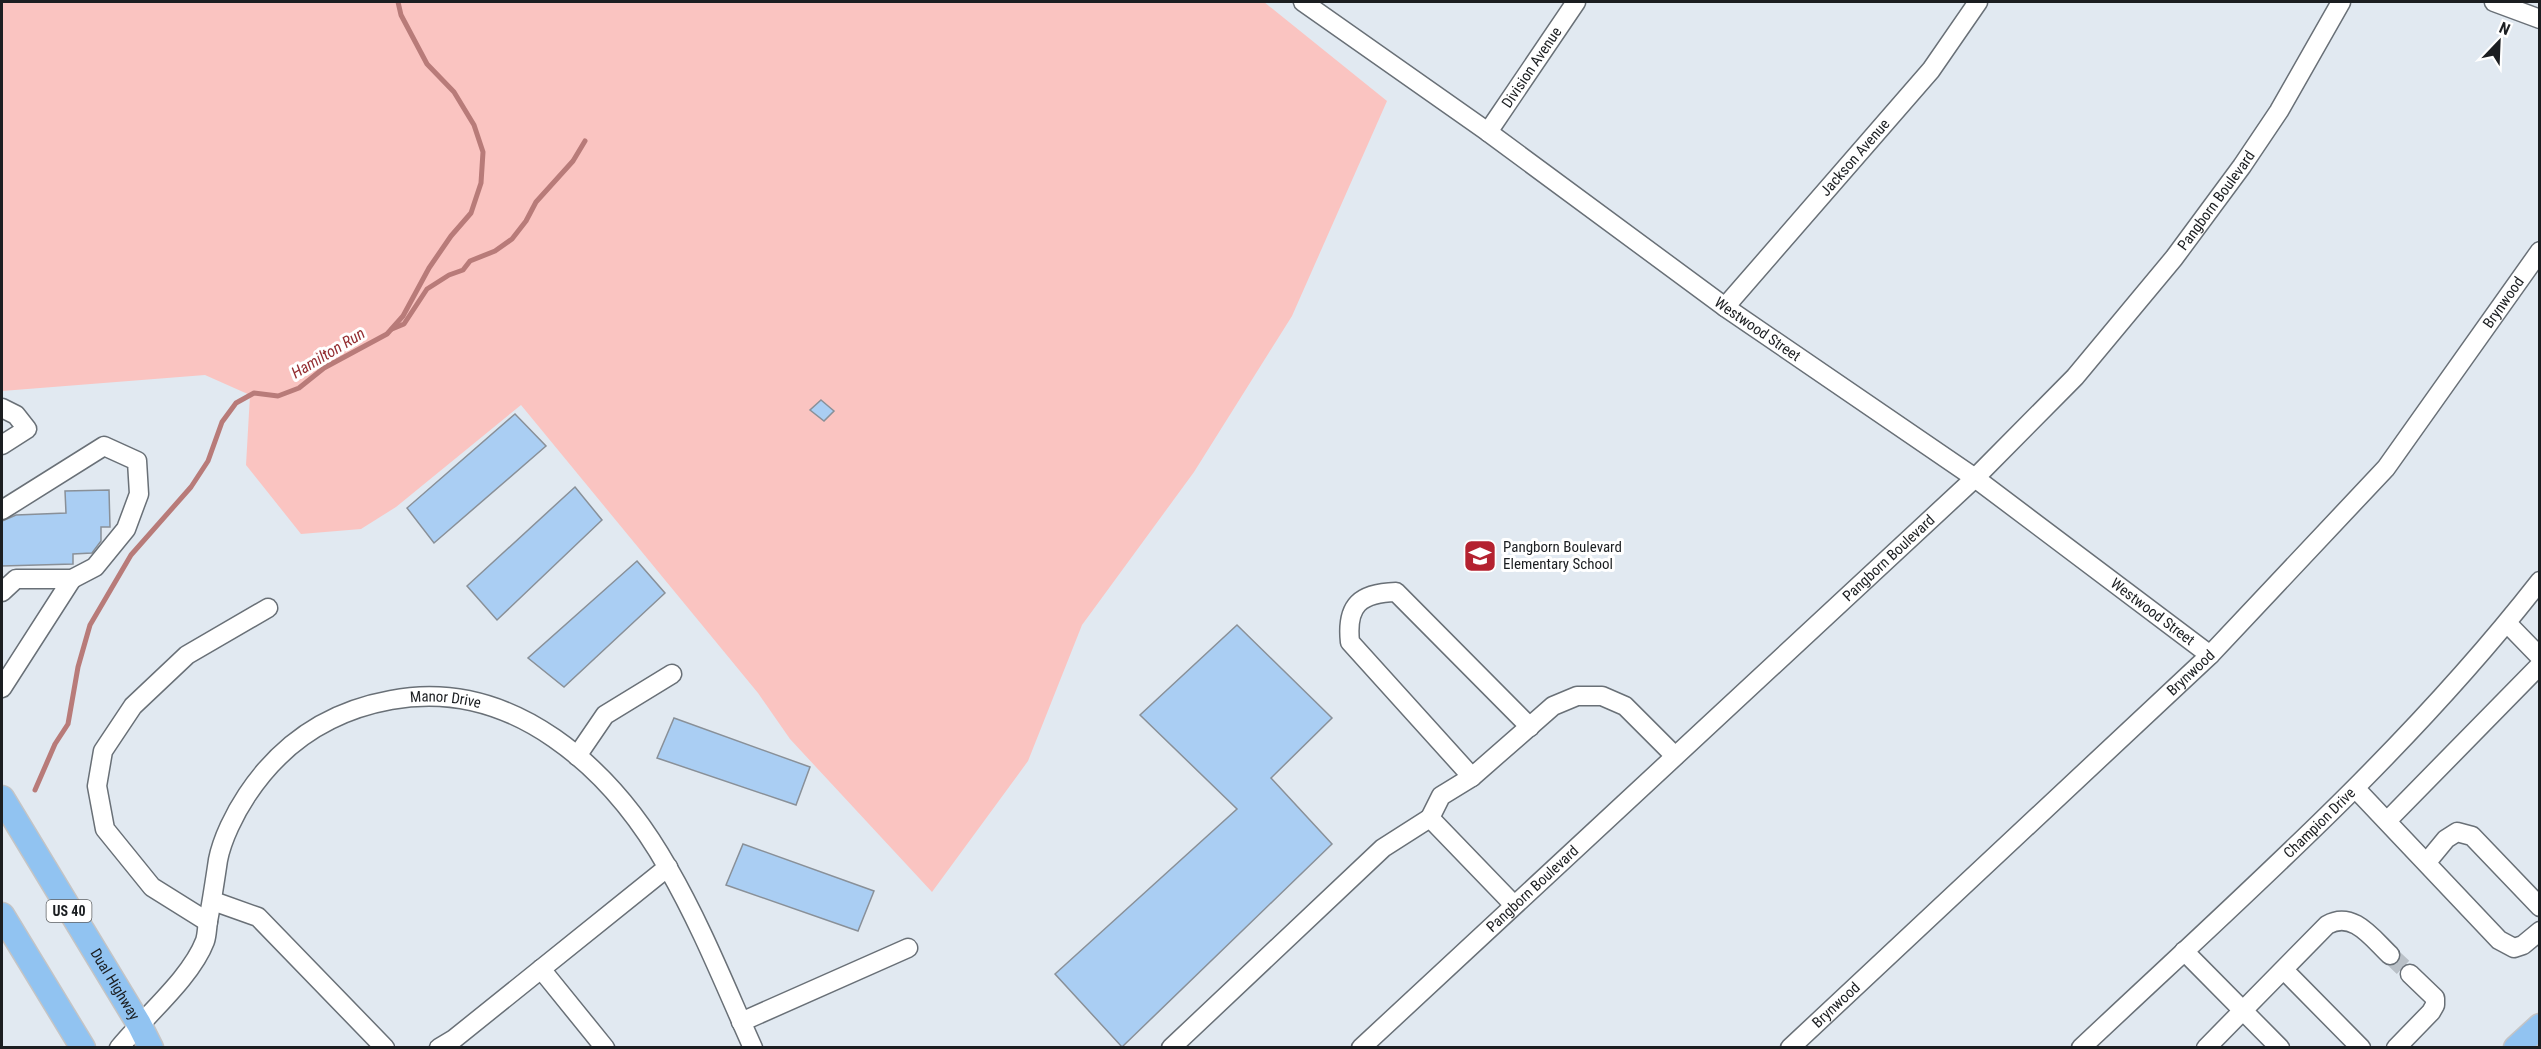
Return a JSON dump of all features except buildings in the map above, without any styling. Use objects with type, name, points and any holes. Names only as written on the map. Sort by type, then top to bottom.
[{"type":"main road","name":"Dual Highway","points":[[2,798],[151,1047]]},
{"type":"main road","points":[[2,915],[83,1047]]},
{"type":"main road","points":[[2517,1047],[2540,1026]]},
{"type":"street","name":"Westwood Street","points":[[1303,2],[1488,132],[1725,307],[1975,477],[2210,655]]},
{"type":"street","name":"Division Avenue","points":[[1488,132],[1576,2]]},
{"type":"street","name":"Jackson Avenue","points":[[1725,307],[1931,70],[1978,2]]},
{"type":"street","name":"Pangborn Boulevard","points":[[1361,1047],[1975,477],[2075,377],[2174,258],[2242,166],[2279,111],[2341,2]]},
{"type":"street","points":[[2494,2],[2540,19]]},
{"type":"street","name":"Brynwood","points":[[1790,1047],[2210,655],[2386,468],[2540,251]]},
{"type":"street","points":[[2,445],[27,429],[6,414]]},
{"type":"street","points":[[2,510],[104,446],[137,461],[139,494],[126,529],[95,567],[72,579],[16,579],[2,591]]},
{"type":"street","points":[[2,688],[72,579]]},
{"type":"street","name":"Champion Drive","points":[[2081,1047],[2356,789],[2439,702],[2540,581]]},
{"type":"street","points":[[1472,777],[1350,642],[1348,623],[1353,607],[1375,592],[1396,592],[1530,727]]},
{"type":"street","points":[[208,922],[152,887],[105,829],[97,786],[103,751],[133,706],[187,655],[268,608]]},
{"type":"street","points":[[2507,623],[2540,657]]},
{"type":"street","points":[[2387,821],[2540,665]]},
{"type":"street","points":[[577,756],[605,715],[672,674]]},
{"type":"street","name":"Manor Drive","points":[[120,1047],[187,974],[205,940],[219,858],[247,795],[285,749],[309,731],[337,715],[369,704],[423,696],[481,702],[518,716],[550,733],[610,788],[639,823],[668,867],[753,1047]]},
{"type":"street","points":[[1171,1047],[1383,848],[1430,818],[1441,796],[1472,777],[1553,706],[1577,696],[1602,696],[1625,706],[1675,756]]},
{"type":"street","points":[[2356,789],[2499,940],[2514,948],[2523,945],[2540,931]]},
{"type":"street","points":[[1430,818],[1514,905]]},
{"type":"street","points":[[2427,862],[2446,839],[2457,832],[2472,836],[2540,907]]},
{"type":"street","points":[[439,1047],[454,1039],[668,867]]},
{"type":"street","points":[[213,901],[258,917],[385,1047]]},
{"type":"street","points":[[2206,1047],[2328,925],[2337,920],[2348,919],[2358,924],[2390,954]]},
{"type":"street","points":[[741,1022],[908,948]]},
{"type":"street","points":[[2184,951],[2280,1047]]},
{"type":"street","points":[[542,969],[605,1047]]},
{"type":"street","points":[[2284,970],[2361,1047]]},
{"type":"street","points":[[2396,1047],[2431,1012],[2435,1005],[2435,998],[2410,974]]},
{"type":"shaded area","points":[[2,2],[1264,2],[1387,101],[1292,316],[1194,472],[1082,625],[1028,761],[932,892],[790,739],[758,693],[521,405],[396,507],[361,529],[301,534],[246,465],[250,395],[205,375],[2,391]]},
{"type":"waterway","name":"Hamilton Run","points":[[35,790],[55,744],[68,724],[78,667],[90,625],[131,555],[191,487],[208,461],[222,422],[236,403],[254,393],[278,396],[299,388],[324,368],[387,334],[403,316],[429,268],[451,236],[471,213],[481,183],[483,152],[474,125],[454,92],[427,64],[401,15],[398,2]]},
{"type":"waterway","points":[[392,329],[404,324],[427,289],[449,275],[463,270],[470,261],[495,251],[512,239],[526,221],[536,202],[573,161],[585,141]]},
{"type":"tunnel","points":[[2390,955],[2410,974]]},
{"type":"place","name":"Pangborn Boulevard Elementary School","points":[[1480,556]]}]
